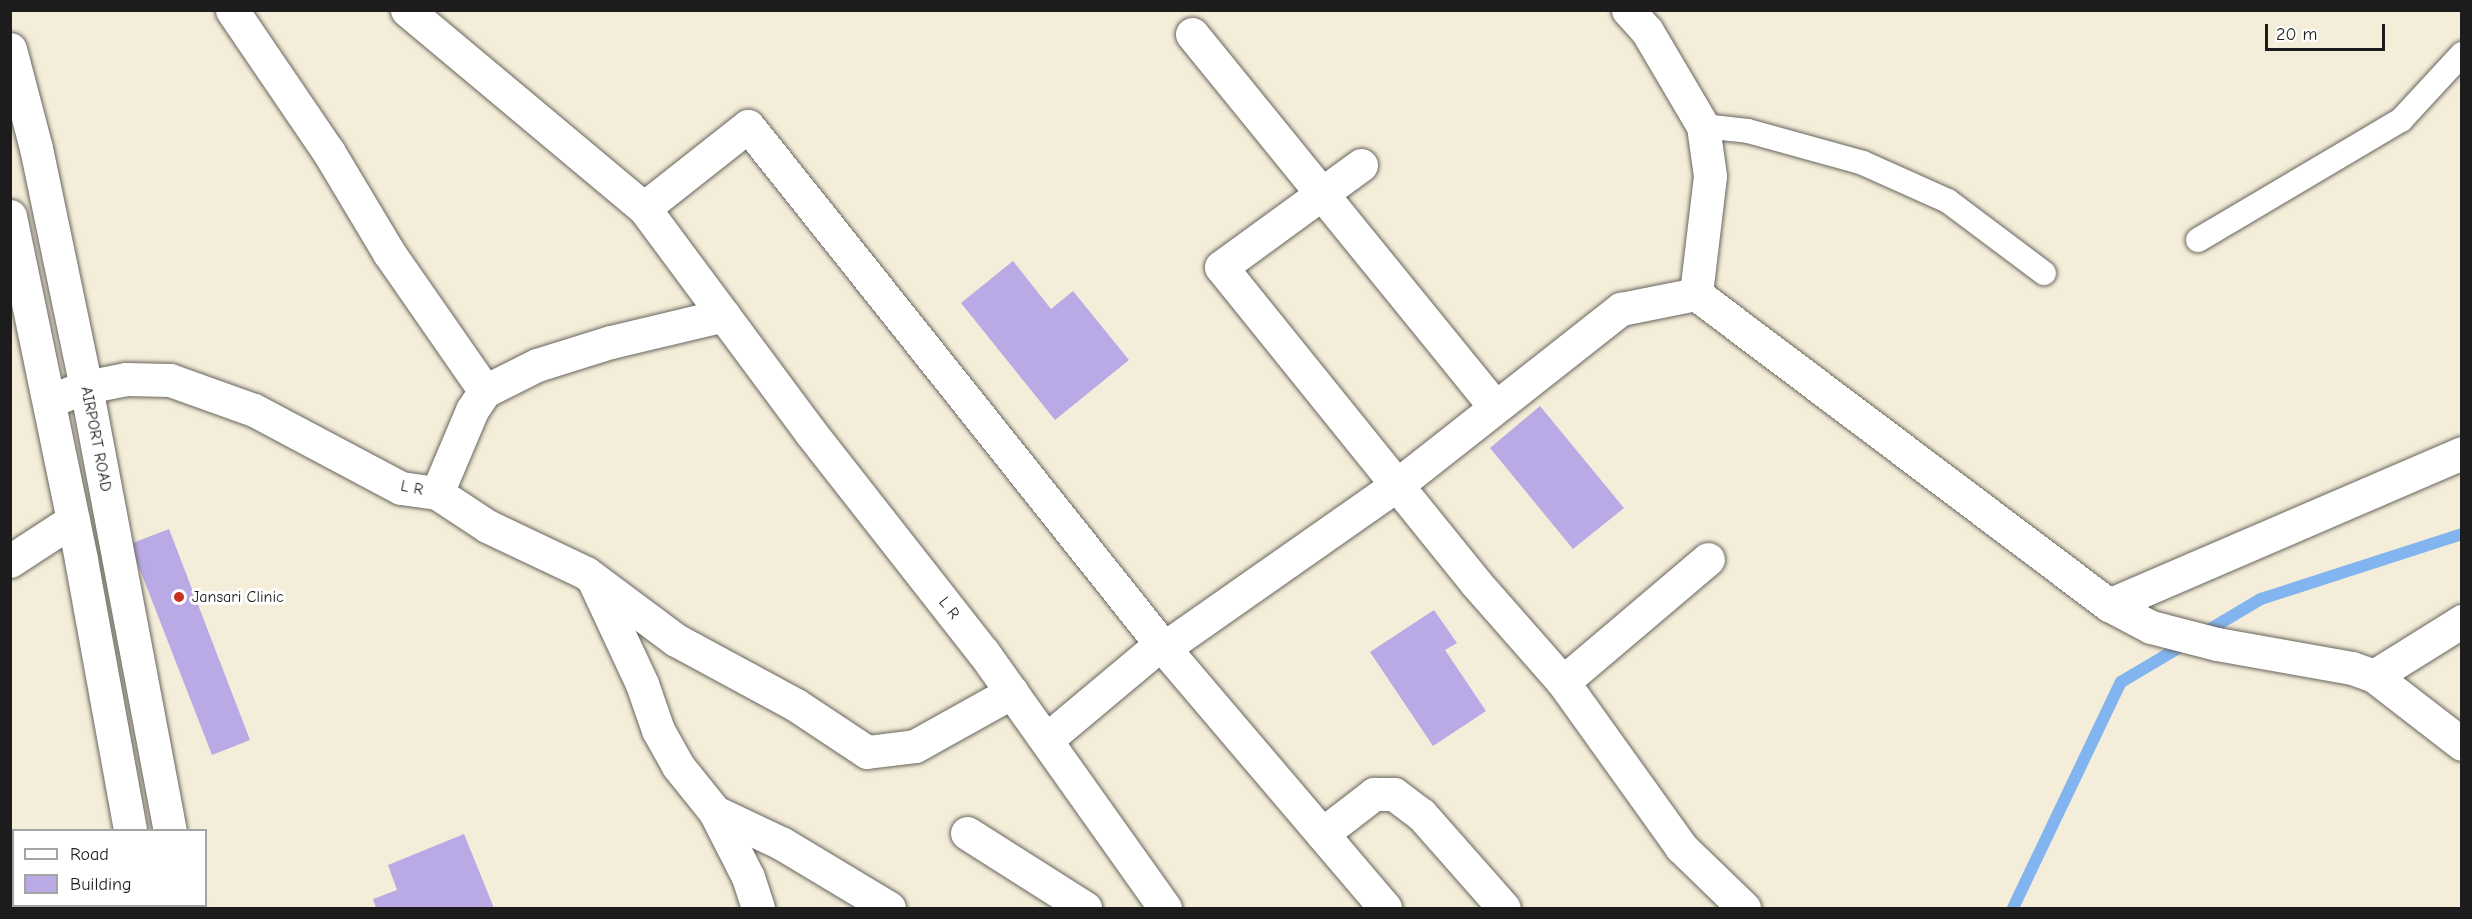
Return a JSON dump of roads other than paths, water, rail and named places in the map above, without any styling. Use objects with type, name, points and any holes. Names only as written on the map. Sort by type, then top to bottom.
[{"type":"main road","points":[[231,10],[328,151],[388,253],[485,391],[537,365],[724,315]]},
{"type":"main road","name":"L R","points":[[407,10],[645,208],[1012,693],[1165,909]]},
{"type":"main road","points":[[1631,11],[1647,31],[1703,126],[1710,176],[1696,294]]},
{"type":"main road","points":[[1192,34],[1494,406]]},
{"type":"main road","name":"AIRPORT ROAD","points":[[10,49],[36,148],[86,387],[170,829]]},
{"type":"main road","points":[[645,208],[748,126],[1163,646],[1385,909]]},
{"type":"main road","points":[[1361,165],[1320,191],[1221,267],[1396,485],[1563,682],[1681,848],[1744,909]]},
{"type":"main road","points":[[10,216],[20,311],[49,401],[130,829]]},
{"type":"main road","points":[[1046,740],[1163,646],[1396,485],[1494,406],[1621,309],[1696,294],[2109,605],[2151,627],[2217,644],[2352,668],[2374,676],[2462,744]]},
{"type":"main road","name":"L R","points":[[49,401],[86,387],[126,379],[170,380],[254,410],[401,488],[437,493],[472,410],[485,391]]},
{"type":"main road","points":[[2109,605],[2462,453]]},
{"type":"main road","points":[[437,493],[487,526],[592,577],[676,640],[796,705],[867,752],[915,746],[1012,693]]},
{"type":"main road","points":[[10,561],[73,520]]},
{"type":"main road","points":[[1563,682],[1708,559]]},
{"type":"main road","points":[[592,577],[642,684],[658,730],[678,766],[715,812],[748,877],[758,909]]},
{"type":"main road","points":[[2374,676],[2462,621]]},
{"type":"main road","points":[[1322,834],[1374,794],[1394,794],[1421,814],[1504,909]]},
{"type":"main road","points":[[715,812],[781,843],[889,909]]},
{"type":"main road","points":[[967,833],[1085,909]]},
{"type":"lane","points":[[2198,240],[2401,120],[2462,54]]},
{"type":"lane","points":[[1703,126],[1748,131],[1863,163],[1948,201],[2044,273]]},
{"type":"waterway","points":[[2013,908],[2121,682],[2261,599],[2462,534]]},
{"type":"place","name":"Jansari Clinic","points":[[179,597]]}]
